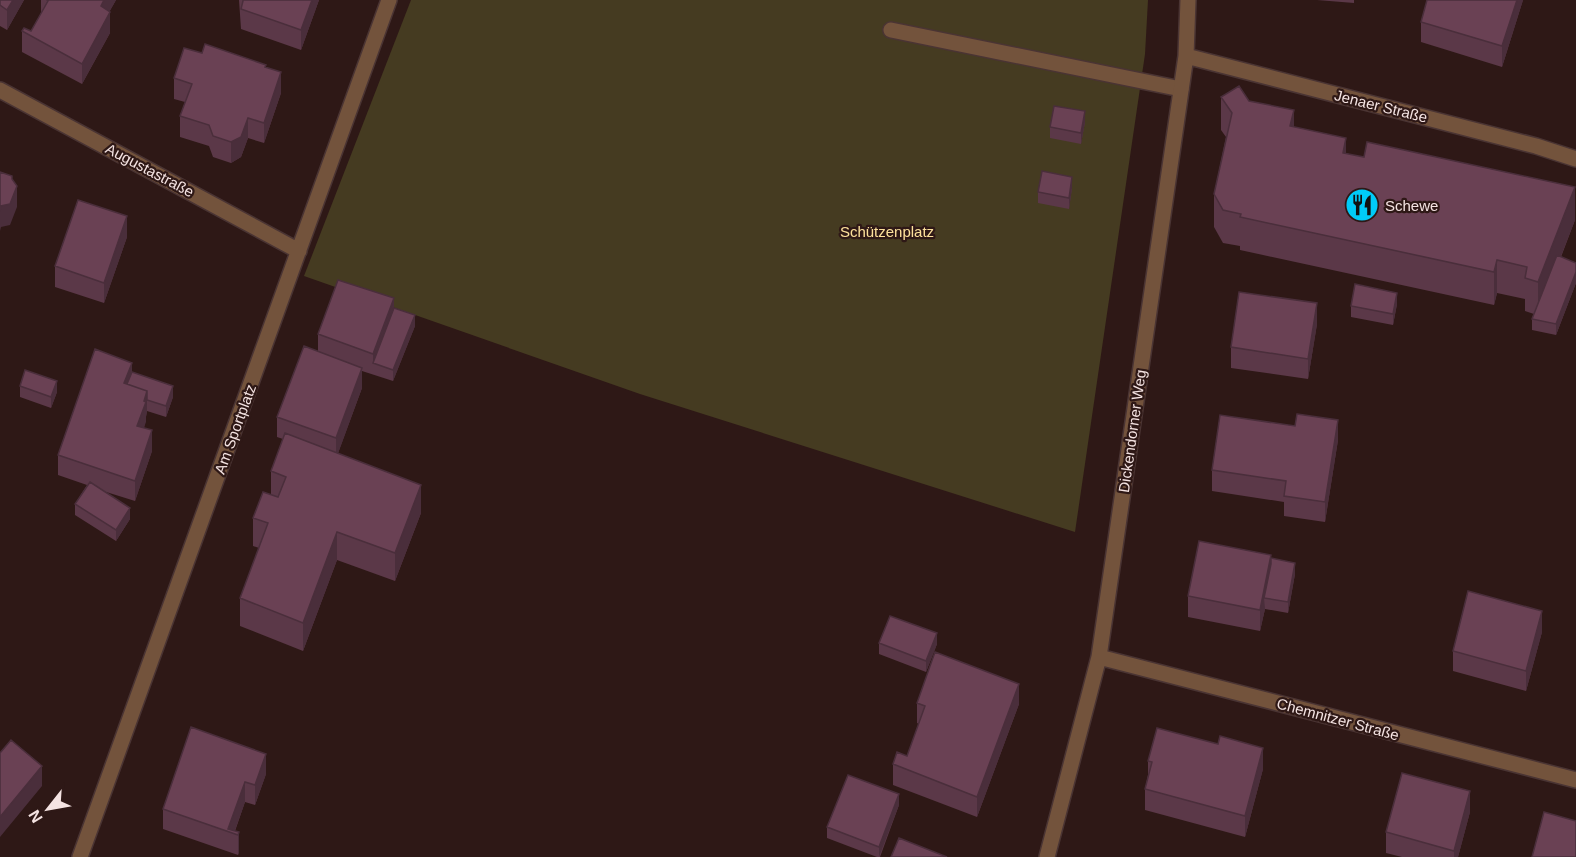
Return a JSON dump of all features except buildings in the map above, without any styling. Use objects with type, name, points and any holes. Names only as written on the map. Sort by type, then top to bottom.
[{"type":"street","name":"Am Sportplatz","points":[[80,857],[389,0]]},
{"type":"street","name":"Dickendorner Weg","points":[[1047,857],[1100,657],[1186,56],[1188,0]]},
{"type":"street","points":[[891,30],[1180,89]]},
{"type":"street","name":"Jenaer Straße","points":[[1186,56],[1524,143],[1576,159]]},
{"type":"street","name":"Augustastraße","points":[[0,90],[299,250]]},
{"type":"street","name":"Chemnitzer Straße","points":[[1100,657],[1576,780]]},
{"type":"green space","name":"Schützenplatz","points":[[411,0],[1148,0],[1145,54],[1075,532],[640,394],[304,276]]},
{"type":"place","name":"Schewe","points":[[1362,205]]}]
